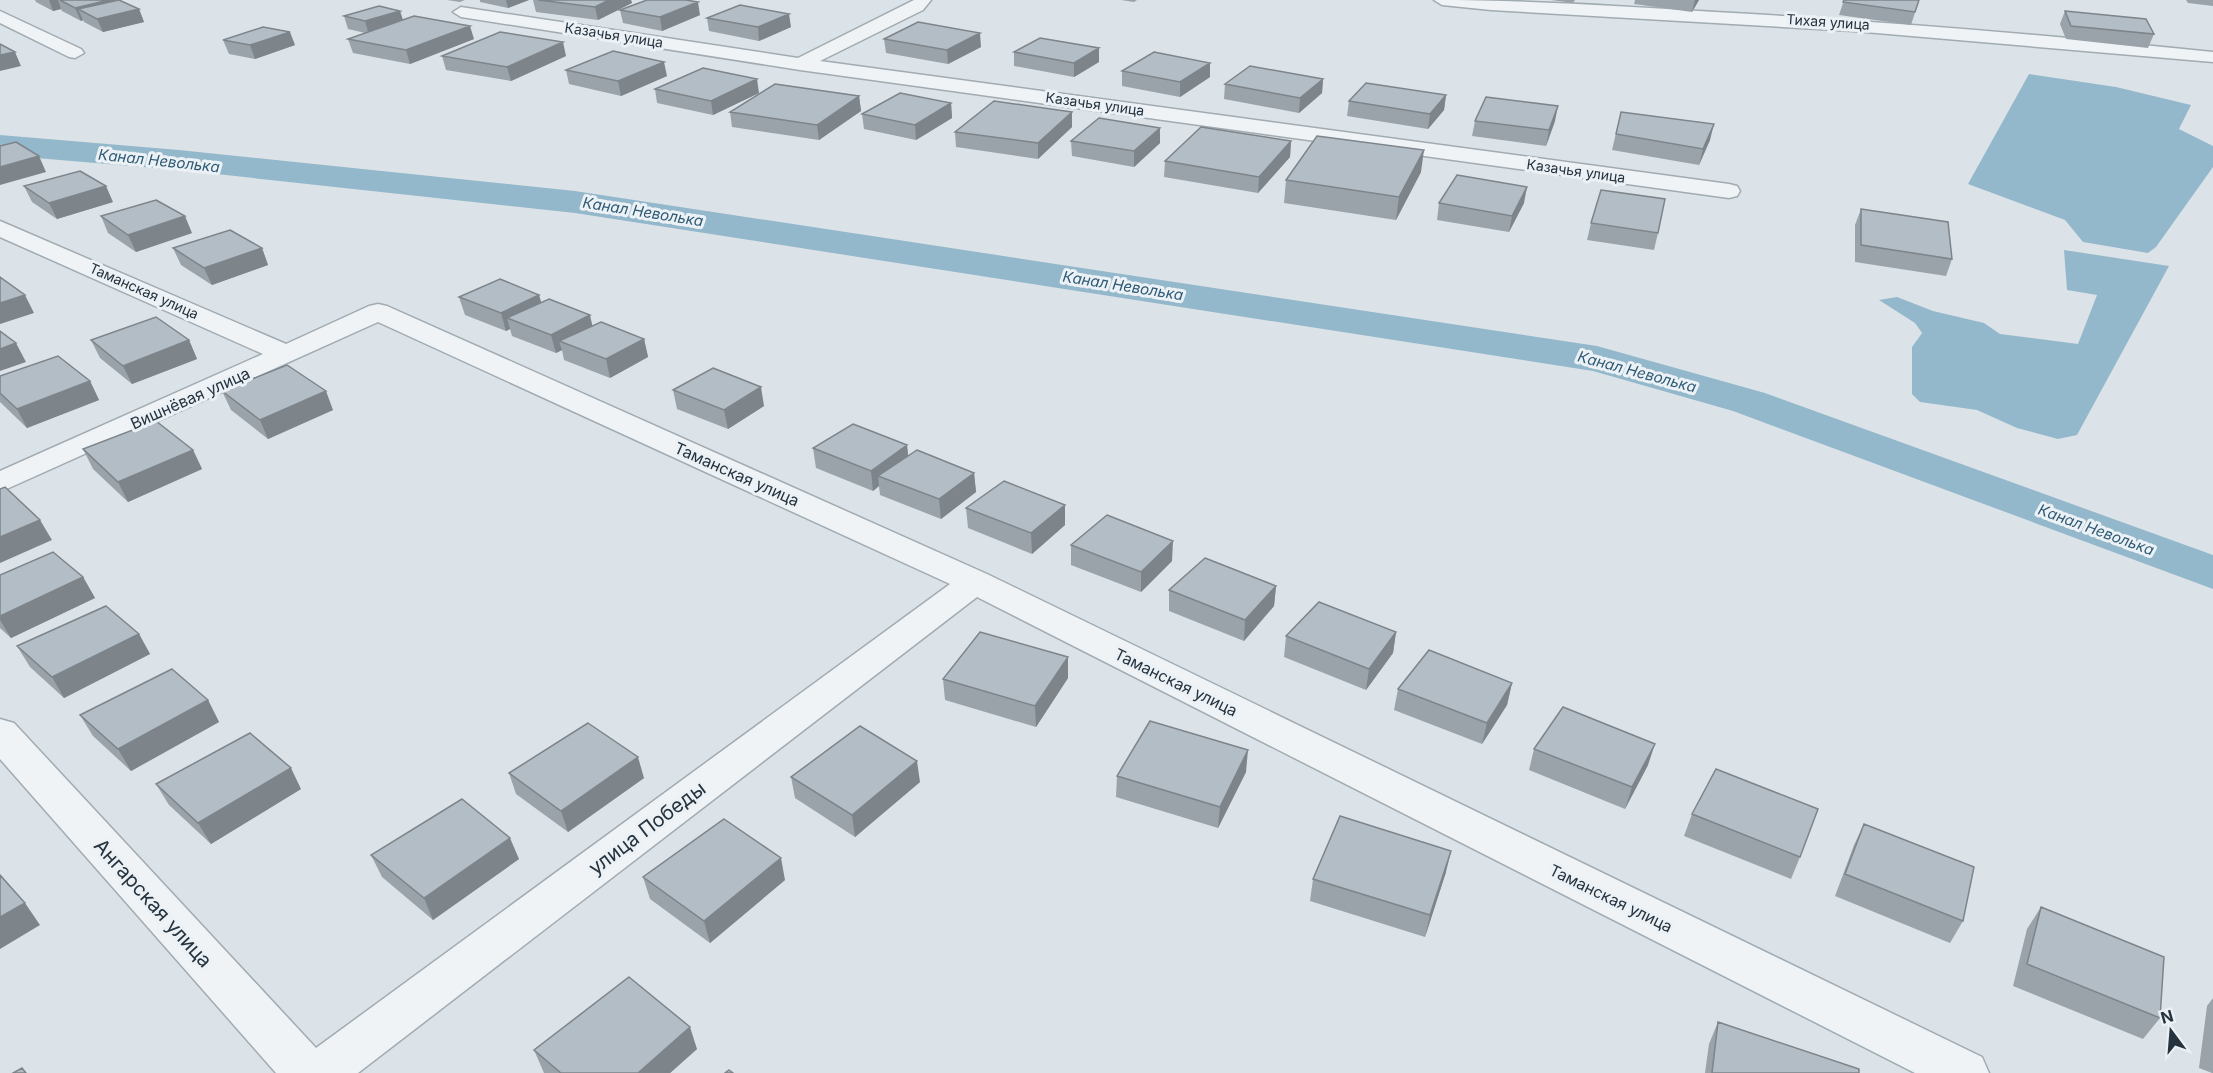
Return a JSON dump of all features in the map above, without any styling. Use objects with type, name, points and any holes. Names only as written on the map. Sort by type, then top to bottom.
[{"type":"street","points":[[800,64],[917,6],[923,0]]},
{"type":"street","name":"Тихая улица","points":[[1442,0],[1491,5],[1891,26],[2030,37],[2213,57]]},
{"type":"street","name":"Казачья улица","points":[[461,12],[800,64],[1729,192]]},
{"type":"street","points":[[0,16],[75,53]]},
{"type":"street","name":"Таманская улица","points":[[0,228],[287,354]]},
{"type":"street","name":"Таманская улица","points":[[378,312],[975,582],[1964,1073]]},
{"type":"street","name":"Вишнёвая улица","points":[[0,483],[378,312]]},
{"type":"street","name":"улица Победы","points":[[320,1073],[975,582]]},
{"type":"street","name":"Ангарская улица","points":[[0,733],[307,1073]]},
{"type":"water","points":[[2029,74],[2116,87],[2191,105],[2179,129],[2213,146],[2213,167],[2156,247],[2148,253],[2083,242],[2065,220],[1968,184]]},
{"type":"water","points":[[2064,250],[2169,266],[2077,435],[2058,439],[2017,428],[1977,410],[1920,402],[1912,394],[1912,347],[1922,333],[1915,323],[1879,300],[1897,297],[1933,311],[1984,323],[2000,334],[2078,344],[2097,295],[2067,290]]},
{"type":"building","points":[[60,0],[109,0],[75,8]]},
{"type":"building","points":[[119,0],[139,9],[97,19],[78,9]]},
{"type":"building","points":[[538,0],[609,0],[595,7]]},
{"type":"building","points":[[647,0],[698,2],[660,17],[620,10]]},
{"type":"building","points":[[1844,0],[1919,0],[1915,12],[1843,2]]},
{"type":"building","points":[[740,5],[789,14],[758,27],[707,18]]},
{"type":"building","points":[[379,6],[400,11],[365,21],[344,16]]},
{"type":"building","points":[[2065,11],[2146,19],[2154,34],[2071,26]]},
{"type":"building","points":[[414,16],[470,26],[406,50],[348,39]]},
{"type":"building","points":[[918,22],[980,33],[947,50],[884,39]]},
{"type":"building","points":[[263,27],[290,32],[250,45],[223,40]]},
{"type":"building","points":[[500,32],[563,42],[507,67],[442,56]]},
{"type":"building","points":[[1040,38],[1099,48],[1074,63],[1014,52]]},
{"type":"building","points":[[0,44],[15,52],[0,55]]},
{"type":"building","points":[[613,51],[664,62],[618,81],[566,70]]},
{"type":"building","points":[[1154,52],[1210,63],[1180,82],[1122,71]]},
{"type":"building","points":[[1250,66],[1323,79],[1300,98],[1225,84]]},
{"type":"building","points":[[703,68],[757,79],[711,101],[655,89]]},
{"type":"building","points":[[1366,83],[1446,95],[1430,114],[1349,101]]},
{"type":"building","points":[[775,84],[859,96],[817,125],[730,112]]},
{"type":"building","points":[[900,93],[951,103],[915,125],[862,114]]},
{"type":"building","points":[[1486,97],[1558,106],[1549,130],[1475,121]]},
{"type":"building","points":[[994,101],[1072,112],[1038,143],[955,132]]},
{"type":"building","points":[[1621,112],[1714,124],[1703,149],[1616,134]]},
{"type":"building","points":[[1099,118],[1160,128],[1134,151],[1071,141]]},
{"type":"building","points":[[1201,127],[1291,141],[1259,177],[1165,161]]},
{"type":"building","points":[[1317,136],[1424,150],[1399,197],[1286,180]]},
{"type":"building","points":[[16,142],[39,156],[0,167],[0,146]]},
{"type":"building","points":[[80,171],[106,186],[49,203],[24,186]]},
{"type":"building","points":[[1457,175],[1527,187],[1512,216],[1439,203]]},
{"type":"building","points":[[1601,190],[1665,199],[1658,233],[1591,223]]},
{"type":"building","points":[[156,200],[185,216],[128,235],[101,216]]},
{"type":"building","points":[[1861,209],[1948,222],[1952,259],[1861,245]]},
{"type":"building","points":[[230,230],[262,248],[204,268],[173,248]]},
{"type":"building","points":[[0,277],[25,295],[0,303]]},
{"type":"building","points":[[500,279],[539,295],[501,313],[459,297]]},
{"type":"building","points":[[549,299],[590,315],[551,335],[507,318]]},
{"type":"building","points":[[156,317],[189,340],[123,366],[91,340]]},
{"type":"building","points":[[601,322],[644,339],[606,359],[559,341]]},
{"type":"building","points":[[0,331],[16,343],[0,349]]},
{"type":"building","points":[[58,356],[90,381],[17,409],[0,393],[0,376]]},
{"type":"building","points":[[287,365],[326,391],[260,420],[222,391]]},
{"type":"building","points":[[713,368],[761,387],[724,410],[673,390]]},
{"type":"building","points":[[156,421],[193,450],[118,482],[83,449]]},
{"type":"building","points":[[853,424],[907,445],[871,471],[813,448]]},
{"type":"building","points":[[917,450],[974,473],[939,499],[878,476]]},
{"type":"building","points":[[1004,481],[1065,505],[1031,533],[966,508]]},
{"type":"building","points":[[5,487],[40,520],[0,537],[0,489]]},
{"type":"building","points":[[1107,515],[1173,541],[1141,572],[1071,545]]},
{"type":"building","points":[[53,552],[83,577],[0,616],[0,575]]},
{"type":"building","points":[[1205,558],[1276,586],[1245,620],[1169,590]]},
{"type":"building","points":[[1319,602],[1396,632],[1369,669],[1286,636]]},
{"type":"building","points":[[106,606],[139,634],[52,677],[17,646]]},
{"type":"building","points":[[980,632],[1068,657],[1035,706],[943,679]]},
{"type":"building","points":[[1429,650],[1512,683],[1487,723],[1398,689]]},
{"type":"building","points":[[172,669],[208,700],[118,749],[80,715]]},
{"type":"building","points":[[1563,707],[1655,744],[1632,787],[1534,749]]},
{"type":"building","points":[[1150,721],[1248,750],[1220,807],[1117,776]]},
{"type":"building","points":[[588,723],[638,757],[561,811],[509,773]]},
{"type":"building","points":[[860,726],[917,761],[852,815],[791,777]]},
{"type":"building","points":[[250,733],[291,768],[198,823],[156,784]]},
{"type":"building","points":[[1716,769],[1818,809],[1800,857],[1692,814]]},
{"type":"building","points":[[462,799],[510,838],[424,898],[371,855]]},
{"type":"building","points":[[1340,816],[1451,851],[1430,915],[1313,879]]},
{"type":"building","points":[[724,819],[781,858],[704,921],[643,877]]},
{"type":"building","points":[[1864,824],[1974,867],[1963,921],[1845,874]]},
{"type":"building","points":[[0,875],[25,903],[0,917]]},
{"type":"building","points":[[2041,907],[2164,957],[2160,1018],[2027,964]]},
{"type":"building","points":[[629,977],[690,1027],[638,1073],[561,1073],[534,1050]]},
{"type":"building","points":[[1718,1022],[1859,1069],[1859,1073],[1712,1073]]},
{"type":"building","points":[[22,1068],[26,1073],[13,1073]]},
{"type":"waterway","name":"Канал Неволька","points":[[0,145],[179,160],[575,202],[1597,359],[1749,402],[2213,573]]}]
